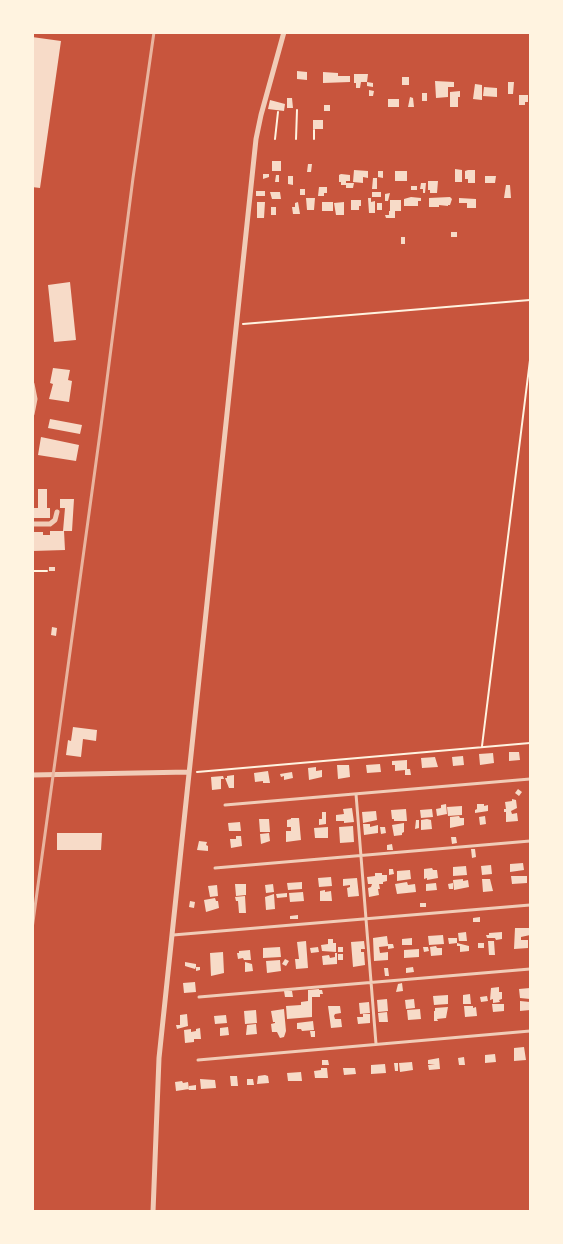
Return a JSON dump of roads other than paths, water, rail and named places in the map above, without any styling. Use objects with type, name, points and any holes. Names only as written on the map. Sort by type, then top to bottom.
[{"type":"street","points":[[153,1212],[159,1058],[256,139],[284,32]]},
{"type":"street","points":[[32,384],[35,400],[32,414]]},
{"type":"street","points":[[32,524],[53,523],[57,518],[57,512]]},
{"type":"street","points":[[32,775],[189,772]]},
{"type":"lane","points":[[225,805],[530,779]]},
{"type":"lane","points":[[356,794],[376,1044]]},
{"type":"lane","points":[[216,868],[530,842]]},
{"type":"lane","points":[[173,935],[530,905]]},
{"type":"lane","points":[[199,997],[530,969]]},
{"type":"lane","points":[[198,1060],[530,1031]]},
{"type":"railway","points":[[32,929],[154,32]]}]
